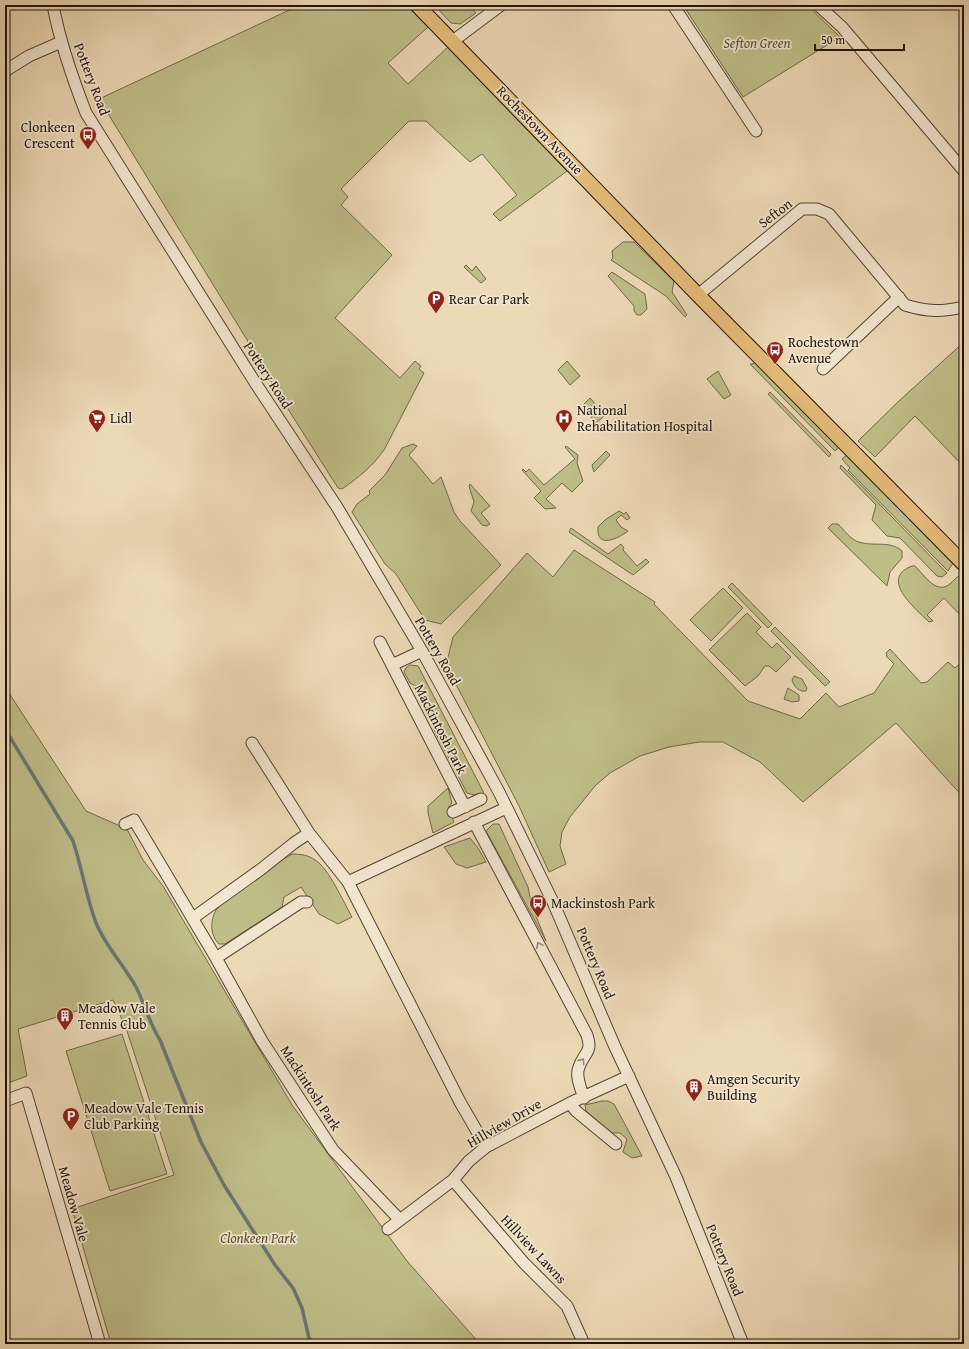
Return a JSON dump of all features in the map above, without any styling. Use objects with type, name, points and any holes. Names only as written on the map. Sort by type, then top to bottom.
[{"type":"main road","name":"Rochestown Avenue","points":[[418,5],[698,295],[964,564]]},
{"type":"street","name":"Pottery Road","points":[[53,5],[61,42],[70,72],[90,119],[256,384],[337,507],[422,651],[506,808],[553,902],[628,1076],[676,1177],[742,1344]]},
{"type":"street","points":[[453,41],[501,5]]},
{"type":"street","points":[[673,5],[756,131]]},
{"type":"street","points":[[818,5],[842,27],[964,171]]},
{"type":"street","points":[[5,71],[29,56],[61,42]]},
{"type":"street","name":"Sefton","points":[[698,295],[802,209],[817,209],[829,214],[905,304],[922,310],[941,312],[964,307]]},
{"type":"street","points":[[823,369],[899,297]]},
{"type":"street","name":"Mackintosh Park","points":[[380,642],[432,746],[465,807]]},
{"type":"street","points":[[392,665],[422,651]]},
{"type":"street","points":[[252,743],[309,833],[348,882],[460,1102],[486,1147]]},
{"type":"street","points":[[453,812],[481,799]]},
{"type":"street","points":[[348,882],[506,808]]},
{"type":"street","name":"Mackintosh Park","points":[[125,824],[134,820],[193,918],[262,1041],[333,1150],[400,1220]]},
{"type":"street","points":[[474,822],[587,1035],[590,1044],[587,1054],[578,1067],[578,1082],[584,1098]]},
{"type":"street","points":[[193,918],[309,833]]},
{"type":"street","points":[[216,958],[301,902],[307,902]]},
{"type":"street","name":"Hillview Drive","points":[[388,1229],[453,1180],[469,1161],[486,1147],[570,1103],[584,1098],[628,1076]]},
{"type":"street","name":"Meadow Vale","points":[[5,1101],[26,1093],[100,1344]]},
{"type":"street","points":[[570,1103],[576,1111],[616,1144]]},
{"type":"street","name":"Hillview Lawns","points":[[453,1180],[524,1264],[567,1306],[584,1344]]},
{"type":"green space","points":[[300,5],[406,5],[428,27],[388,63],[408,84],[448,47],[567,171],[500,221],[493,214],[517,195],[482,154],[470,162],[426,121],[409,121],[341,189],[348,197],[341,205],[392,255],[335,318],[400,378],[415,361],[421,366],[419,369],[424,373],[384,450],[375,462],[342,489],[338,488],[281,398],[249,343],[99,99]]},
{"type":"green space","points":[[434,5],[469,5],[476,13],[460,24],[451,23]]},
{"type":"green space","name":"Sefton Green","points":[[683,5],[807,5],[840,37],[743,97]]},
{"type":"green space","points":[[623,242],[634,242],[674,281],[672,292],[687,315],[685,317],[666,296],[611,260],[613,258],[612,251]]},
{"type":"green space","points":[[466,265],[472,271],[476,266],[486,279],[481,283],[464,267]]},
{"type":"green space","points":[[612,272],[645,294],[647,309],[641,315],[637,315],[634,311],[634,306],[608,276]]},
{"type":"green space","points":[[964,342],[964,467],[915,416],[875,457],[858,441],[900,400]]},
{"type":"green space","points":[[756,360],[840,446],[835,451],[750,364],[753,364]]},
{"type":"green space","points":[[567,361],[580,376],[570,385],[558,370]]},
{"type":"green space","points":[[718,371],[731,395],[724,399],[707,379]]},
{"type":"green space","points":[[770,392],[831,454],[829,457],[768,394]]},
{"type":"green space","points":[[590,398],[603,413],[609,407],[612,409],[596,423],[582,406]]},
{"type":"green space","points":[[413,444],[417,446],[409,455],[433,484],[441,477],[454,512],[460,521],[501,565],[441,624],[425,620],[396,574],[385,564],[352,512],[357,504],[370,494],[369,491],[385,475],[402,448]]},
{"type":"green space","points":[[566,446],[578,455],[577,463],[583,481],[572,492],[562,483],[546,499],[556,508],[545,509],[534,498],[541,491],[522,470],[523,469],[526,472],[529,469],[544,485],[575,459],[565,447]]},
{"type":"green space","points":[[606,451],[610,455],[594,472],[592,465]]},
{"type":"green space","points":[[848,454],[950,558],[953,563],[948,571],[848,470],[850,468],[842,459]]},
{"type":"green space","points":[[841,465],[947,573],[942,577],[937,576],[900,538],[887,536],[872,520],[876,505],[840,468]]},
{"type":"green space","points":[[470,484],[490,506],[481,513],[490,524],[487,526],[482,525],[471,511],[474,502],[469,486]]},
{"type":"green space","points":[[619,511],[624,514],[626,512],[630,518],[627,520],[621,515],[616,520],[621,527],[628,531],[614,539],[604,540],[598,534],[598,527],[605,520]]},
{"type":"green space","points":[[832,524],[838,524],[850,537],[856,541],[892,546],[902,551],[902,558],[890,572],[887,586],[828,528]]},
{"type":"green space","points":[[571,528],[608,554],[621,544],[624,548],[623,550],[637,566],[646,559],[649,562],[633,575],[569,532]]},
{"type":"green space","points":[[574,550],[655,602],[654,604],[748,701],[800,719],[826,693],[839,707],[874,693],[894,664],[886,656],[886,653],[890,649],[921,683],[927,682],[948,662],[955,668],[964,660],[964,798],[896,723],[803,802],[760,762],[723,742],[699,742],[669,747],[640,756],[610,773],[595,786],[570,817],[562,832],[560,846],[566,864],[549,872],[519,806],[446,665],[453,637],[527,553],[553,577]]},
{"type":"green space","points":[[912,566],[915,566],[936,586],[941,587],[951,583],[958,576],[964,575],[964,619],[944,598],[927,615],[933,621],[929,622],[916,610],[903,594],[899,586],[899,579],[902,572]]},
{"type":"green space","points":[[732,583],[772,624],[768,628],[728,587]]},
{"type":"green space","points":[[723,588],[743,608],[711,641],[690,620]]},
{"type":"green space","points":[[747,613],[761,627],[756,632],[772,648],[777,643],[791,657],[776,672],[769,666],[765,666],[758,676],[745,686],[709,650]]},
{"type":"green space","points":[[775,627],[830,682],[825,686],[771,631]]},
{"type":"green space","points":[[410,665],[418,666],[484,793],[474,795],[467,793],[434,730],[433,725],[436,720],[417,687],[410,683],[404,672]]},
{"type":"green space","points":[[794,676],[802,679],[807,688],[806,691],[801,691],[795,687],[792,680]]},
{"type":"green space","name":"Clonkeen Park","points":[[5,687],[86,811],[127,829],[143,860],[163,886],[292,1105],[407,1261],[480,1344],[285,1344],[284,1342],[282,1344],[111,1344],[72,1209],[174,1175],[126,1028],[113,1000],[18,1029],[27,1076],[5,1084]]},
{"type":"green space","points":[[788,688],[799,695],[799,701],[792,702],[784,699]]},
{"type":"green space","points":[[448,788],[452,803],[448,808],[454,822],[433,833],[428,813],[428,806]]},
{"type":"green space","points":[[493,824],[499,824],[528,887],[532,906],[546,941],[486,831]]},
{"type":"green space","points":[[470,838],[486,862],[467,868],[456,864],[444,847]]},
{"type":"green space","points":[[292,854],[307,856],[320,864],[330,877],[352,917],[338,924],[319,914],[301,887],[284,897],[282,907],[225,944],[219,944],[214,936],[212,928],[216,910],[240,890]]},
{"type":"green space","points":[[122,1034],[167,1174],[110,1191],[66,1051]]},
{"type":"green space","points":[[608,1101],[614,1104],[642,1156],[632,1158],[623,1152],[627,1139],[620,1133],[612,1133],[586,1111],[585,1105]]},
{"type":"waterway","points":[[5,729],[73,841],[93,913],[100,932],[139,993],[160,1040],[201,1142],[224,1185],[275,1265],[293,1288],[302,1308],[309,1338],[313,1344]]},
{"type":"place","name":"Clonkeen Crescent","points":[[88,150]]},
{"type":"place","name":"Rear Car Park","points":[[436,314]]},
{"type":"place","name":"Rochestown Avenue","points":[[775,365]]},
{"type":"place","name":"Lidl","points":[[97,433]]},
{"type":"place","name":"National Rehabilitation Hospital","points":[[564,433]]},
{"type":"place","name":"Mackinstosh Park","points":[[538,918]]},
{"type":"place","name":"Meadow Vale Tennis Club","points":[[65,1031]]},
{"type":"place","name":"Amgen Security Building","points":[[694,1102]]},
{"type":"place","name":"Meadow Vale Tennis Club Parking","points":[[71,1131]]}]
